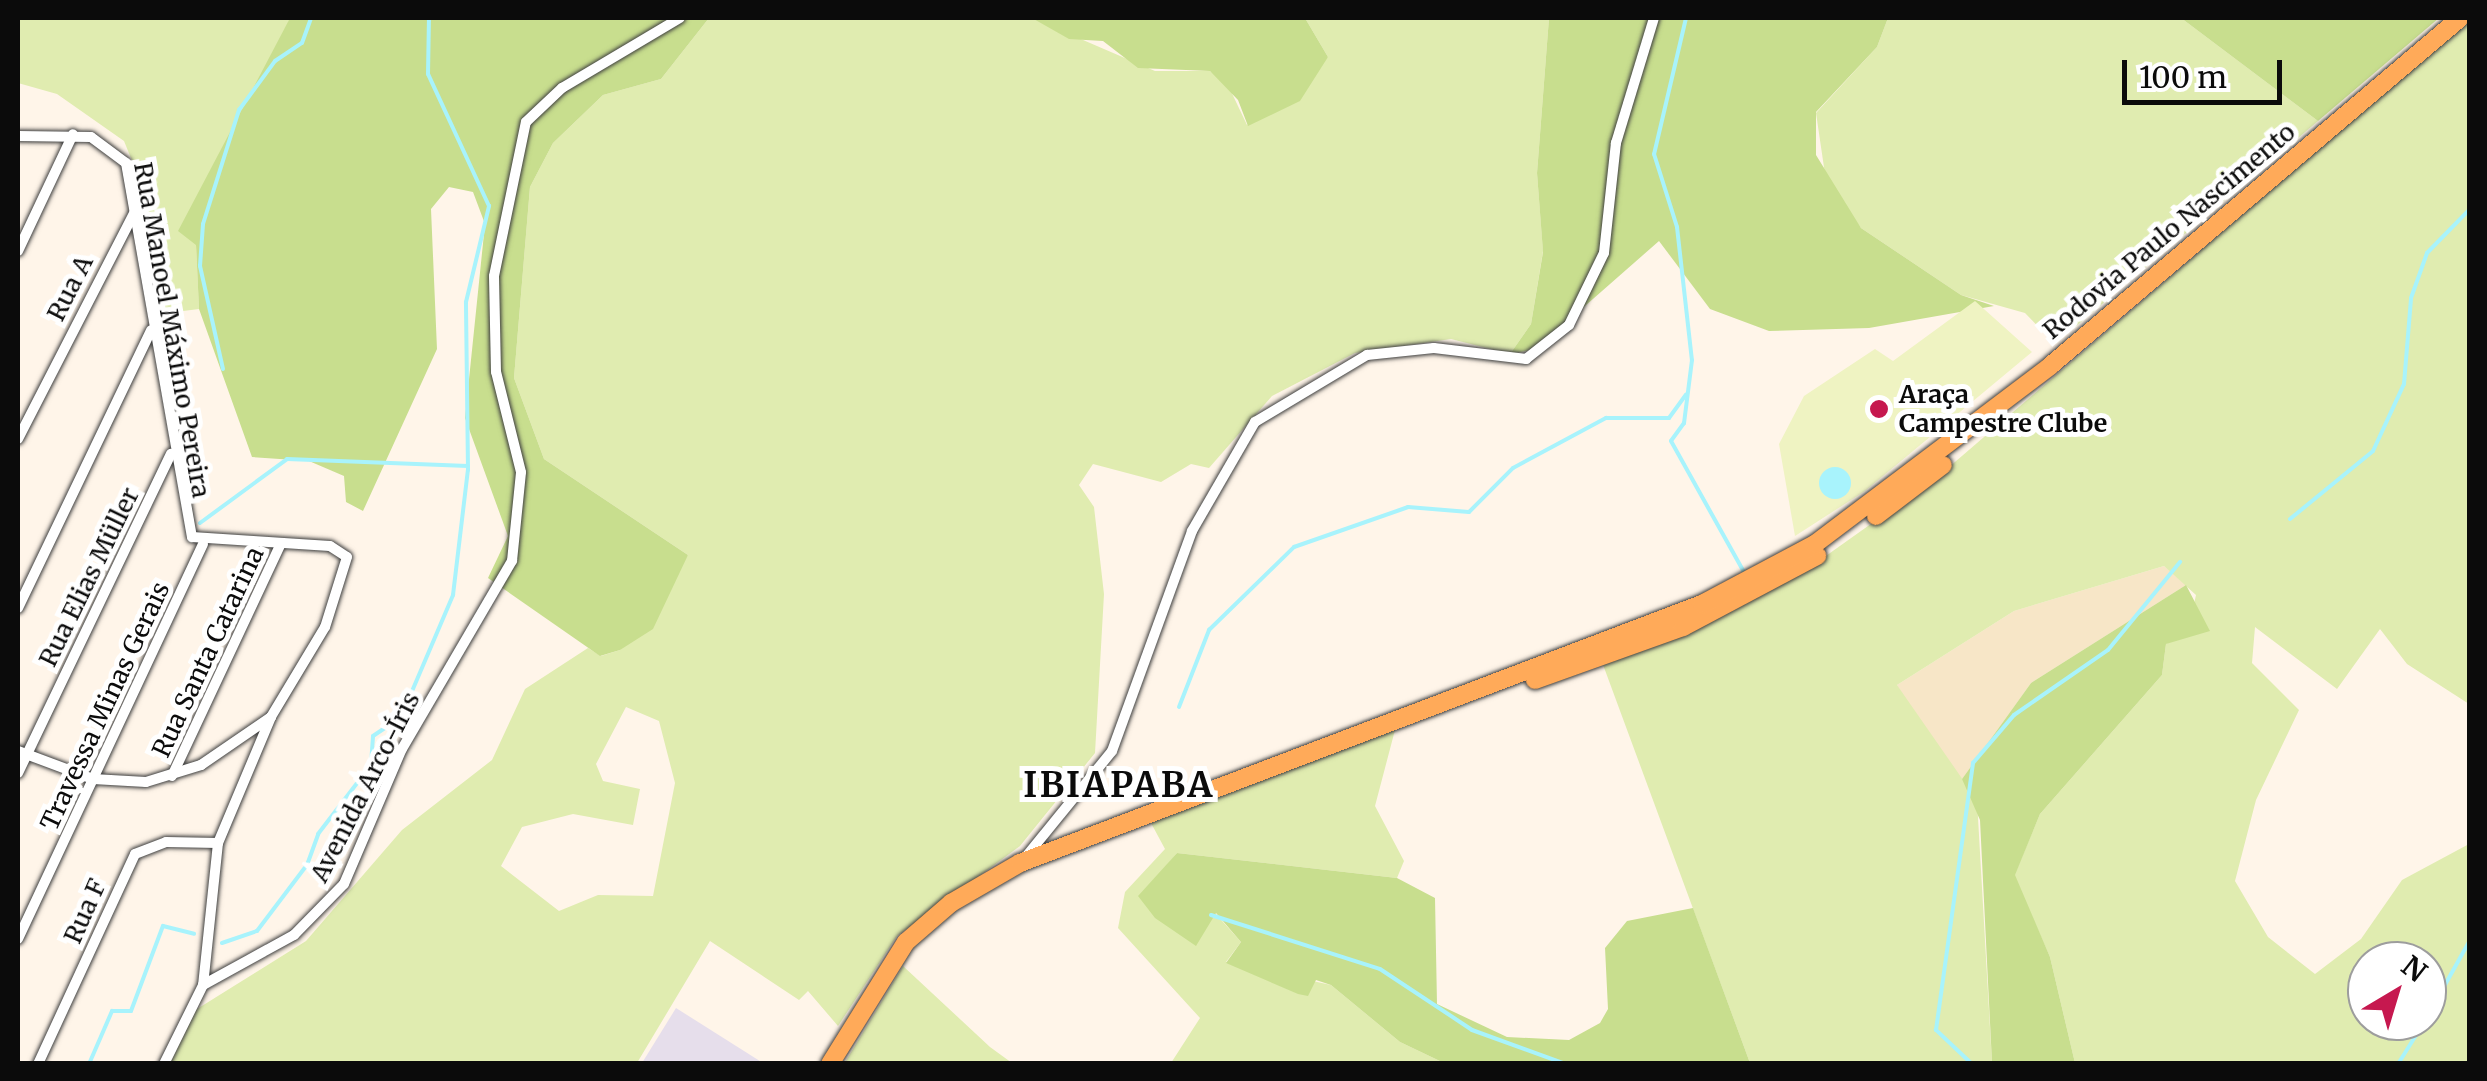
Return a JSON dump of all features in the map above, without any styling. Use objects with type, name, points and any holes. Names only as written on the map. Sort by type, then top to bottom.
[{"type":"main road","name":"Rodovia Paulo Nascimento","points":[[830,1064],[906,942],[951,902],[1020,863],[1501,685],[1632,649],[1767,586],[1911,492],[2002,404],[2460,18]]},
{"type":"street","name":"Avenida Arco-Íris","points":[[204,985],[294,935],[344,884],[402,749],[500,590],[516,540],[522,472],[492,328],[514,147],[541,102],[680,18]]},
{"type":"street","points":[[1020,863],[1112,751],[1192,531],[1256,422],[1367,356],[1434,348],[1526,358],[1569,324],[1604,253],[1616,143],[1654,18]]},
{"type":"street","points":[[18,251],[73,134]]},
{"type":"street","name":"Rua Manoel Máximo Pereira","points":[[18,136],[73,134],[122,155],[188,530],[203,544]]},
{"type":"street","name":"Rua A","points":[[18,435],[135,212]]},
{"type":"street","points":[[18,608],[151,329]]},
{"type":"street","name":"Rua Elias Müller","points":[[18,773],[22,752],[172,453]]},
{"type":"street","points":[[164,1064],[204,985],[218,843],[271,717],[325,627],[348,564],[340,548],[203,544]]},
{"type":"street","name":"Travessa Minas Gerais","points":[[18,939],[203,544]]},
{"type":"street","name":"Rua Santa Catarina","points":[[172,776],[280,545]]},
{"type":"street","points":[[22,752],[93,779],[172,776],[271,717]]},
{"type":"street","name":"Rua F","points":[[38,1064],[135,854],[166,842],[218,843]]},
{"type":"shaded area","points":[[2164,566],[2186,585],[2031,683],[1962,779],[1902,705],[1897,685],[2014,611]]},
{"type":"shaded area","points":[[676,1008],[763,1063],[642,1063]]},
{"type":"green space","points":[[18,18],[290,18],[196,245],[199,309],[159,314],[141,183],[124,141],[57,94],[18,83]]},
{"type":"green space","points":[[290,18],[709,18],[661,79],[603,95],[553,143],[530,187],[514,378],[544,459],[688,555],[653,629],[620,650],[600,656],[488,578],[508,536],[465,418],[485,224],[473,192],[449,187],[431,209],[437,349],[363,511],[346,502],[344,476],[309,461],[252,457],[199,309],[196,245],[178,231]]},
{"type":"green space","points":[[709,18],[1032,18],[1155,71],[1210,71],[1228,85],[1247,125],[1328,57],[1305,18],[1549,18],[1537,173],[1543,251],[1531,324],[1510,354],[1451,339],[1355,353],[1272,396],[1209,468],[1191,464],[1161,482],[1093,464],[1079,485],[1094,507],[1104,594],[1095,753],[1020,846],[897,936],[838,1026],[808,991],[799,1000],[710,941],[637,1063],[161,1064],[189,1014],[306,941],[402,830],[492,760],[525,689],[588,648],[601,656],[620,650],[688,555],[544,459],[514,378],[530,187],[553,143],[603,95],[661,79]],"holes":[[[626,707],[659,721],[675,783],[653,896],[598,895],[559,911],[501,866],[522,827],[573,814],[633,825],[640,789],[603,781],[596,764]]]},
{"type":"green space","points":[[1032,18],[1305,18],[1328,57],[1300,101],[1248,126],[1238,100],[1210,71],[1138,68],[1103,41],[1069,39]]},
{"type":"green space","points":[[1549,18],[1888,18],[1877,47],[1816,112],[1816,155],[1861,228],[1961,295],[1994,306],[1869,328],[1769,331],[1710,309],[1659,241],[1536,349],[1510,354],[1531,324],[1543,252],[1537,173]]},
{"type":"green space","points":[[1888,18],[2181,18],[2318,121],[2055,344],[2025,313],[1961,295],[1861,228],[1826,181],[1816,113],[1877,47]]},
{"type":"green space","points":[[2181,18],[2439,18],[2318,121]]},
{"type":"green space","points":[[2469,20],[2469,704],[2407,664],[2380,629],[2337,689],[2255,627],[2252,663],[2299,710],[2256,800],[2235,881],[2268,937],[2315,974],[2347,950],[2347,1041],[2447,1041],[2447,941],[2358,941],[2402,880],[2469,844],[2469,1063],[2075,1063],[2050,957],[2014,876],[2040,814],[2162,675],[2166,644],[2188,631],[2196,595],[2164,566],[2014,611],[1897,685],[1977,800],[1992,1063],[1750,1063],[1602,662],[1809,568],[1941,474]]},
{"type":"green space","name":"Araça Campestre Clube","points":[[1975,301],[2032,352],[1865,491],[1795,536],[1779,444],[1804,396],[1875,349],[1893,361]]},
{"type":"green space","points":[[2186,585],[2210,631],[2166,644],[2162,675],[2040,814],[2015,875],[2050,957],[2075,1063],[1992,1063],[1980,820],[1962,779],[2031,683]]},
{"type":"green space","points":[[1395,730],[1375,806],[1404,861],[1397,878],[1177,853],[1160,873],[1195,945],[1215,913],[1241,942],[1226,962],[1331,985],[1400,1042],[1444,1063],[1171,1063],[1200,1018],[1118,928],[1125,892],[1165,849],[1151,823]]},
{"type":"green space","points":[[1177,853],[1397,878],[1435,898],[1437,1004],[1507,1037],[1569,1040],[1600,1023],[1608,1009],[1605,948],[1627,921],[1693,908],[1750,1063],[1444,1063],[1400,1042],[1331,985],[1316,980],[1308,996],[1298,994],[1226,963],[1241,942],[1216,913],[1196,946],[1155,918],[1138,896]]},
{"type":"green space","points":[[903,966],[990,1047],[1012,1063],[844,1064]]},
{"type":"water","points":[[1835,467],[1846,472],[1851,483],[1846,494],[1835,499],[1824,494],[1819,483],[1824,472]]},
{"type":"waterway","points":[[223,369],[200,266],[203,224],[239,110],[275,61],[302,43],[311,18]]},
{"type":"waterway","points":[[222,943],[257,931],[307,865],[318,834],[371,765],[373,736],[401,717],[453,595],[468,470],[466,302],[489,206],[428,74],[429,18]]},
{"type":"waterway","points":[[1686,18],[1654,154],[1677,227],[1692,360],[1684,423],[1671,441],[1744,572]]},
{"type":"waterway","points":[[2290,519],[2373,451],[2404,384],[2411,298],[2427,253],[2470,209]]},
{"type":"waterway","points":[[1179,707],[1209,630],[1294,547],[1408,507],[1469,512],[1513,468],[1606,418],[1669,418],[1686,395]]},
{"type":"waterway","points":[[200,523],[287,459],[468,466]]},
{"type":"waterway","points":[[1972,1064],[1936,1030],[1973,763],[2014,715],[2108,650],[2180,562]]},
{"type":"waterway","points":[[1211,915],[1380,969],[1472,1030],[1566,1064]]},
{"type":"waterway","points":[[89,1064],[112,1011],[131,1011],[163,926],[194,934]]},
{"type":"waterway","points":[[2447,981],[2470,940]]},
{"type":"waterway","points":[[2398,1064],[2412,1041]]},
{"type":"place","name":"Araça Campestre Clube","points":[[1879,409]]},
{"type":"district","name":"IBIAPABA","points":[[1119,785]]}]
